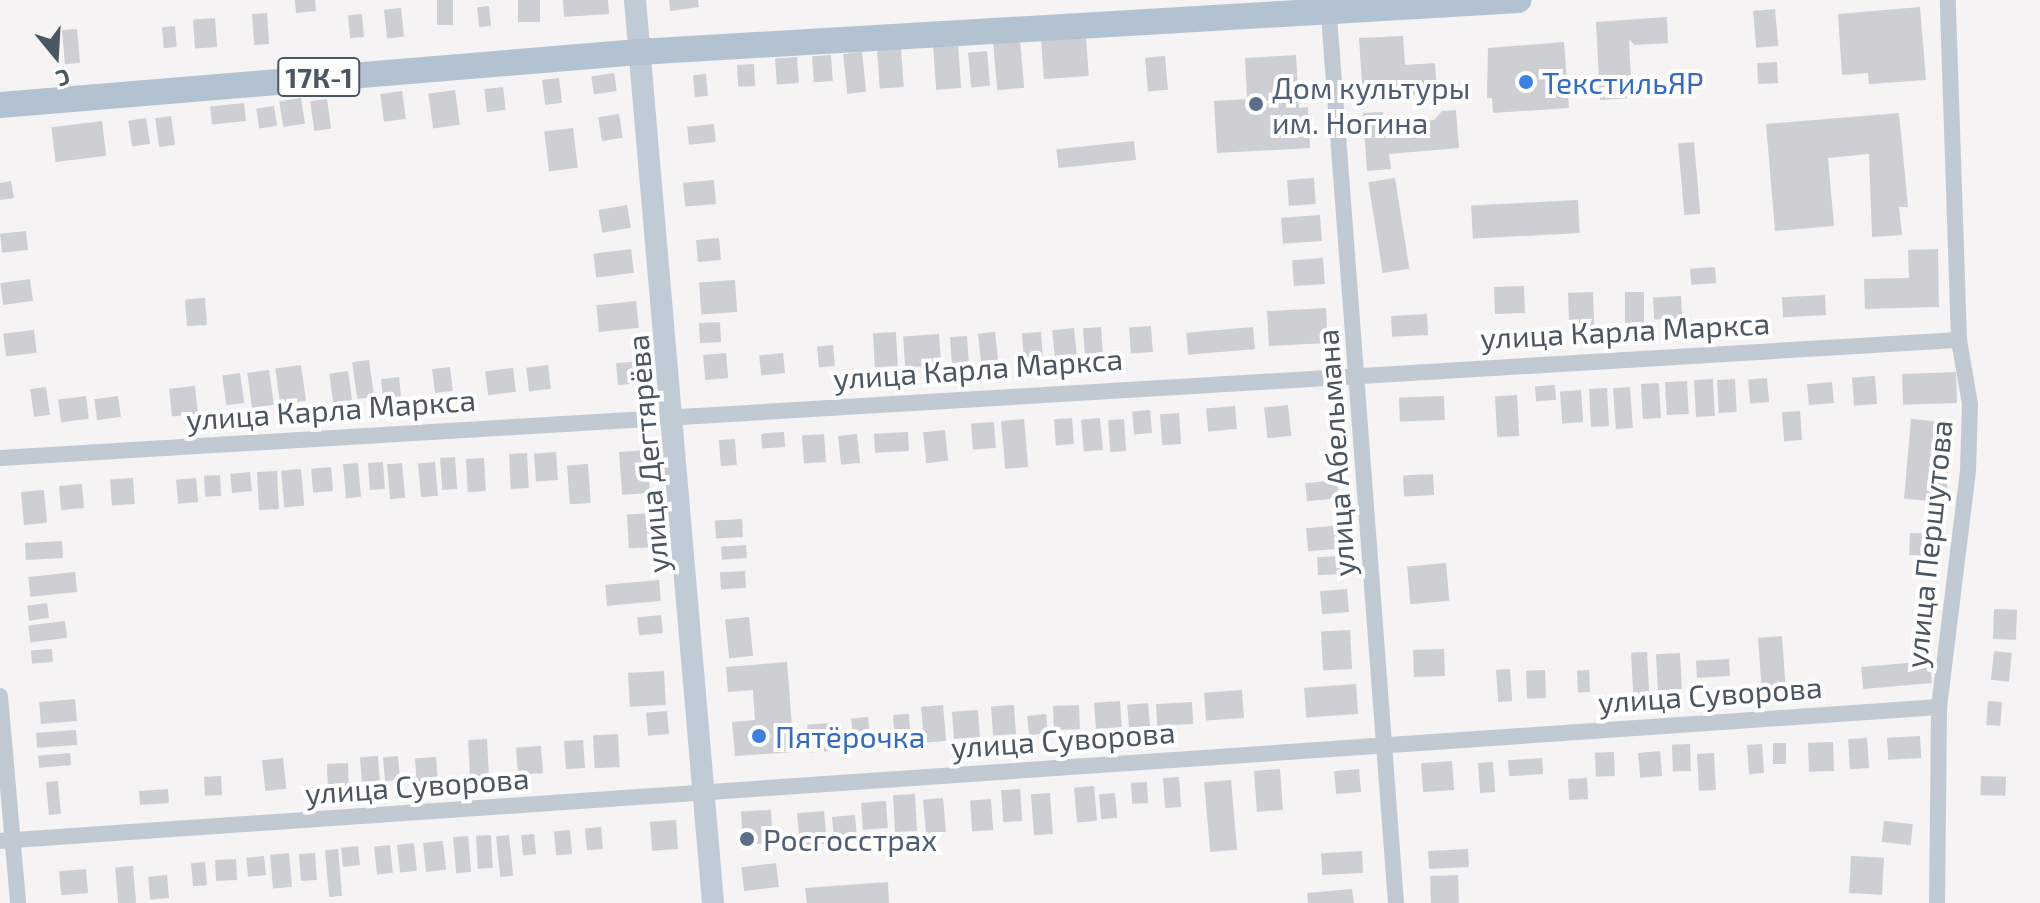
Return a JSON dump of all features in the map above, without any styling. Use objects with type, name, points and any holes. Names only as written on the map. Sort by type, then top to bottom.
[{"type":"main road","name":"улица Дегтярёва","points":[[635,0],[713,903]]},
{"type":"main road","name":"17К-1","points":[[0,105],[639,52],[1328,6],[1518,0]]},
{"type":"street","name":"улица Першутова","points":[[1937,903],[1939,707],[1968,471],[1970,404],[1959,340],[1948,0]]},
{"type":"street","name":"улица Абельмана","points":[[1328,6],[1396,903]]},
{"type":"street","name":"улица Карла Маркса","points":[[0,458],[1358,373],[1959,340]]},
{"type":"street","points":[[0,696],[6,841],[18,903]]},
{"type":"street","name":"улица Суворова","points":[[6,841],[1939,707]]},
{"type":"building","points":[[295,0],[315,0],[316,11],[296,13]]},
{"type":"building","points":[[437,0],[453,0],[453,25],[437,25]]},
{"type":"building","points":[[518,0],[540,0],[540,22],[518,22]]},
{"type":"building","points":[[563,0],[608,0],[609,14],[564,17]]},
{"type":"building","points":[[669,0],[698,0],[699,7],[670,11]]},
{"type":"building","points":[[489,6],[491,26],[479,27],[477,7]]},
{"type":"building","points":[[1920,7],[1926,80],[1869,84],[1868,73],[1842,75],[1838,14]]},
{"type":"building","points":[[401,8],[404,37],[387,39],[384,10]]},
{"type":"building","points":[[1775,9],[1778,46],[1756,48],[1753,11]]},
{"type":"building","points":[[267,13],[269,44],[254,45],[252,14]]},
{"type":"building","points":[[362,14],[364,37],[350,38],[348,15]]},
{"type":"building","points":[[1667,17],[1668,43],[1635,45],[1629,40],[1632,98],[1600,100],[1596,22]]},
{"type":"building","points":[[215,18],[217,47],[195,48],[193,20]]},
{"type":"building","points":[[175,26],[177,47],[164,48],[162,27]]},
{"type":"building","points":[[77,29],[80,63],[65,64],[62,30]]},
{"type":"building","points":[[1403,36],[1405,65],[1435,63],[1437,93],[1363,98],[1359,38]]},
{"type":"building","points":[[1086,37],[1089,76],[1044,79],[1041,40]]},
{"type":"building","points":[[1020,40],[1024,88],[997,90],[993,42]]},
{"type":"building","name":"ТекстильЯР","points":[[1564,42],[1569,108],[1493,113],[1492,98],[1487,98],[1488,48]]},
{"type":"building","points":[[958,43],[961,88],[936,90],[933,45]]},
{"type":"building","points":[[901,48],[904,87],[880,89],[877,50]]},
{"type":"building","points":[[987,51],[990,86],[971,88],[968,53]]},
{"type":"building","points":[[862,52],[866,92],[847,94],[843,54]]},
{"type":"building","points":[[831,55],[833,81],[814,82],[812,56]]},
{"type":"building","name":"Дом культуры им. Ногина","points":[[1296,55],[1299,108],[1308,107],[1310,148],[1217,153],[1214,101],[1247,99],[1245,58]]},
{"type":"building","points":[[1165,56],[1168,90],[1148,92],[1145,58]]},
{"type":"building","points":[[797,57],[799,83],[777,84],[775,59]]},
{"type":"building","points":[[1777,62],[1778,83],[1758,84],[1757,63]]},
{"type":"building","points":[[754,64],[755,86],[738,87],[737,65]]},
{"type":"building","points":[[614,73],[617,91],[594,94],[591,77]]},
{"type":"building","points":[[706,74],[708,96],[695,97],[693,75]]},
{"type":"building","points":[[559,78],[562,103],[545,105],[542,80]]},
{"type":"building","points":[[503,87],[506,110],[487,112],[484,89]]},
{"type":"building","points":[[455,90],[460,125],[433,128],[428,94]]},
{"type":"building","points":[[402,91],[406,119],[384,122],[380,94]]},
{"type":"building","points":[[301,98],[305,124],[283,127],[279,101]]},
{"type":"building","points":[[327,99],[331,129],[314,131],[310,101]]},
{"type":"building","points":[[244,103],[246,121],[212,124],[210,107]]},
{"type":"building","points":[[274,106],[277,126],[259,129],[256,109]]},
{"type":"building","points":[[1456,110],[1459,148],[1389,154],[1391,169],[1367,171],[1363,113],[1383,112],[1384,124],[1434,120],[1442,111]]},
{"type":"building","points":[[1899,113],[1908,207],[1899,207],[1902,235],[1872,237],[1869,154],[1828,158],[1834,226],[1775,231],[1766,124]]},
{"type":"building","points":[[619,114],[623,138],[602,141],[598,117]]},
{"type":"building","points":[[171,116],[175,145],[159,147],[155,118]]},
{"type":"building","points":[[146,118],[150,144],[132,146],[128,121]]},
{"type":"building","points":[[102,121],[106,156],[56,162],[51,127]]},
{"type":"building","points":[[714,124],[716,142],[689,145],[687,127]]},
{"type":"building","points":[[573,128],[578,168],[549,171],[544,132]]},
{"type":"building","points":[[1134,141],[1136,160],[1058,168],[1056,149]]},
{"type":"building","points":[[1694,142],[1700,214],[1684,215],[1678,143]]},
{"type":"building","points":[[1314,178],[1316,204],[1289,206],[1287,180]]},
{"type":"building","points":[[1395,178],[1409,269],[1383,273],[1368,182]]},
{"type":"building","points":[[714,180],[716,204],[685,207],[683,183]]},
{"type":"building","points":[[11,181],[14,198],[0,200],[0,183]]},
{"type":"building","points":[[1578,200],[1580,233],[1473,239],[1471,206]]},
{"type":"building","points":[[627,205],[631,228],[602,233],[598,210]]},
{"type":"building","points":[[1320,215],[1322,241],[1283,244],[1281,218]]},
{"type":"building","points":[[26,231],[28,250],[2,253],[0,234]]},
{"type":"building","points":[[719,238],[721,260],[698,262],[696,240]]},
{"type":"building","points":[[631,249],[634,273],[596,277],[593,254]]},
{"type":"building","points":[[1938,249],[1939,307],[1865,309],[1864,279],[1909,278],[1908,250]]},
{"type":"building","points":[[1323,258],[1325,284],[1294,286],[1292,260]]},
{"type":"building","points":[[1715,267],[1716,283],[1691,285],[1690,269]]},
{"type":"building","points":[[30,279],[33,301],[3,305],[0,283]]},
{"type":"building","points":[[735,280],[737,312],[701,314],[699,283]]},
{"type":"building","points":[[1524,286],[1525,313],[1495,314],[1494,287]]},
{"type":"building","points":[[1593,292],[1594,327],[1569,328],[1568,293]]},
{"type":"building","points":[[1625,292],[1644,292],[1644,323],[1625,323]]},
{"type":"building","points":[[1825,295],[1826,315],[1783,317],[1782,297]]},
{"type":"building","points":[[1681,296],[1682,318],[1654,319],[1653,297]]},
{"type":"building","points":[[205,298],[207,325],[187,326],[185,299]]},
{"type":"building","points":[[636,301],[639,328],[599,332],[596,305]]},
{"type":"building","points":[[1326,308],[1328,343],[1269,346],[1267,311]]},
{"type":"building","points":[[1427,314],[1428,335],[1392,337],[1391,316]]},
{"type":"building","points":[[720,322],[721,342],[700,343],[699,323]]},
{"type":"building","points":[[1151,326],[1153,352],[1131,353],[1129,328]]},
{"type":"building","points":[[1101,327],[1103,356],[1085,357],[1083,328]]},
{"type":"building","points":[[1253,327],[1255,349],[1188,355],[1186,333]]},
{"type":"building","points":[[1074,328],[1077,359],[1055,361],[1052,330]]},
{"type":"building","points":[[34,330],[37,353],[6,357],[3,334]]},
{"type":"building","points":[[896,332],[898,366],[875,367],[873,333]]},
{"type":"building","points":[[995,332],[998,363],[981,365],[978,334]]},
{"type":"building","points":[[1041,332],[1043,358],[1024,359],[1022,333]]},
{"type":"building","points":[[939,334],[941,365],[905,367],[903,337]]},
{"type":"building","points":[[967,336],[969,364],[952,365],[950,337]]},
{"type":"building","points":[[833,345],[835,366],[819,367],[817,346]]},
{"type":"building","points":[[726,353],[728,378],[705,380],[703,355]]},
{"type":"building","points":[[783,353],[785,373],[761,375],[759,356]]},
{"type":"building","points":[[369,360],[374,397],[357,399],[352,362]]},
{"type":"building","points":[[641,361],[643,383],[618,385],[616,363]]},
{"type":"building","points":[[301,365],[306,401],[280,404],[275,369]]},
{"type":"building","points":[[548,365],[551,389],[529,392],[526,368]]},
{"type":"building","points":[[450,367],[453,391],[435,393],[432,369]]},
{"type":"building","points":[[513,368],[516,392],[488,395],[485,371]]},
{"type":"building","points":[[269,370],[274,405],[252,408],[247,373]]},
{"type":"building","points":[[348,371],[352,400],[333,402],[329,374]]},
{"type":"building","points":[[1956,372],[1957,403],[1903,405],[1902,374]]},
{"type":"building","points":[[240,373],[244,403],[226,405],[222,376]]},
{"type":"building","points":[[1875,376],[1877,404],[1854,406],[1852,378]]},
{"type":"building","points":[[399,377],[401,396],[383,398],[381,379]]},
{"type":"building","points":[[1767,378],[1769,402],[1750,404],[1748,380]]},
{"type":"building","points":[[1713,379],[1715,416],[1696,417],[1694,380]]},
{"type":"building","points":[[1735,379],[1737,412],[1719,413],[1717,380]]},
{"type":"building","points":[[1687,381],[1689,414],[1667,415],[1665,382]]},
{"type":"building","points":[[1832,382],[1834,403],[1809,405],[1807,384]]},
{"type":"building","points":[[1659,383],[1661,418],[1643,419],[1641,384]]},
{"type":"building","points":[[1555,385],[1556,400],[1536,401],[1535,386]]},
{"type":"building","points":[[195,386],[198,414],[172,417],[169,389]]},
{"type":"building","points":[[46,387],[50,415],[34,417],[30,389]]},
{"type":"building","points":[[1630,387],[1633,428],[1616,429],[1613,388]]},
{"type":"building","points":[[1607,388],[1609,426],[1591,427],[1589,389]]},
{"type":"building","points":[[1581,390],[1583,422],[1562,423],[1560,391]]},
{"type":"building","points":[[1517,395],[1519,436],[1497,437],[1495,396]]},
{"type":"building","points":[[86,396],[89,419],[61,422],[58,399]]},
{"type":"building","points":[[118,396],[121,417],[97,420],[94,399]]},
{"type":"building","points":[[1444,396],[1445,420],[1400,422],[1399,398]]},
{"type":"building","points":[[1288,405],[1291,436],[1267,438],[1264,408]]},
{"type":"building","points":[[1235,406],[1237,429],[1208,431],[1206,409]]},
{"type":"building","points":[[1150,410],[1152,433],[1134,434],[1132,412]]},
{"type":"building","points":[[1800,411],[1802,440],[1784,441],[1782,412]]},
{"type":"building","points":[[1179,413],[1181,444],[1162,445],[1160,414]]},
{"type":"building","points":[[1072,418],[1074,444],[1056,445],[1054,419]]},
{"type":"building","points":[[1100,418],[1103,450],[1084,452],[1081,420]]},
{"type":"building","points":[[1024,419],[1028,467],[1005,469],[1001,421]]},
{"type":"building","points":[[1124,419],[1126,451],[1110,452],[1108,420]]},
{"type":"building","points":[[1911,419],[1953,423],[1946,502],[1904,499]]},
{"type":"building","points":[[994,422],[996,448],[973,450],[971,424]]},
{"type":"building","points":[[945,430],[948,461],[926,463],[923,432]]},
{"type":"building","points":[[784,432],[785,447],[762,449],[761,434]]},
{"type":"building","points":[[908,432],[909,451],[875,453],[874,434]]},
{"type":"building","points":[[824,434],[826,462],[804,463],[802,436]]},
{"type":"building","points":[[857,434],[860,463],[841,465],[838,436]]},
{"type":"building","points":[[735,439],[737,465],[721,466],[719,440]]},
{"type":"building","points":[[647,450],[650,493],[622,495],[619,452]]},
{"type":"building","points":[[556,452],[558,480],[536,481],[534,454]]},
{"type":"building","points":[[527,453],[529,488],[511,489],[509,454]]},
{"type":"building","points":[[455,457],[457,489],[442,490],[440,458]]},
{"type":"building","points":[[484,458],[486,491],[468,492],[466,459]]},
{"type":"building","points":[[383,462],[385,489],[370,490],[368,463]]},
{"type":"building","points":[[435,462],[438,496],[421,497],[418,463]]},
{"type":"building","points":[[358,463],[361,497],[346,498],[343,464]]},
{"type":"building","points":[[402,463],[405,498],[390,499],[387,464]]},
{"type":"building","points":[[588,464],[591,503],[570,504],[567,465]]},
{"type":"building","points":[[331,467],[333,491],[313,493],[311,469]]},
{"type":"building","points":[[301,469],[304,506],[284,508],[281,471]]},
{"type":"building","points":[[277,471],[279,509],[259,510],[257,472]]},
{"type":"building","points":[[250,472],[252,491],[232,493],[230,474]]},
{"type":"building","points":[[1433,474],[1434,495],[1404,497],[1403,476]]},
{"type":"building","points":[[220,475],[221,496],[205,497],[204,476]]},
{"type":"building","points":[[133,478],[135,504],[112,506],[110,480]]},
{"type":"building","points":[[196,478],[198,502],[178,504],[176,480]]},
{"type":"building","points":[[1337,480],[1339,498],[1307,501],[1305,483]]},
{"type":"building","points":[[82,484],[84,508],[61,510],[59,486]]},
{"type":"building","points":[[44,490],[47,523],[24,525],[21,492]]},
{"type":"building","points":[[654,513],[656,547],[629,548],[627,514]]},
{"type":"building","points":[[742,519],[743,537],[716,538],[715,520]]},
{"type":"building","points":[[1344,525],[1346,548],[1308,551],[1306,528]]},
{"type":"building","points":[[1910,533],[1942,534],[1941,556],[1909,555]]},
{"type":"building","points":[[62,541],[63,558],[26,560],[25,543]]},
{"type":"building","points":[[746,545],[747,558],[722,560],[721,547]]},
{"type":"building","points":[[1342,556],[1343,574],[1318,575],[1317,557]]},
{"type":"building","points":[[1446,563],[1449,601],[1410,604],[1407,566]]},
{"type":"building","points":[[745,571],[746,588],[721,589],[720,572]]},
{"type":"building","points":[[75,572],[77,592],[30,597],[28,577]]},
{"type":"building","points":[[659,580],[661,601],[607,606],[605,585]]},
{"type":"building","points":[[1347,589],[1349,612],[1322,614],[1320,591]]},
{"type":"building","points":[[47,603],[49,618],[29,621],[27,606]]},
{"type":"building","points":[[1994,609],[2017,610],[2016,640],[1993,639]]},
{"type":"building","points":[[661,615],[663,633],[639,635],[637,618]]},
{"type":"building","points":[[749,617],[753,656],[729,658],[725,620]]},
{"type":"building","points":[[65,621],[67,638],[30,642],[28,626]]},
{"type":"building","points":[[1350,630],[1352,669],[1323,670],[1321,632]]},
{"type":"building","points":[[1782,636],[1785,685],[1761,687],[1758,638]]},
{"type":"building","points":[[52,649],[53,662],[32,663],[31,650]]},
{"type":"building","points":[[1444,649],[1445,676],[1414,677],[1413,650]]},
{"type":"building","points":[[1994,651],[2012,653],[2009,682],[1991,680]]},
{"type":"building","points":[[1647,652],[1649,693],[1633,694],[1631,653]]},
{"type":"building","points":[[1680,653],[1682,689],[1658,690],[1656,654]]},
{"type":"building","points":[[1729,659],[1730,676],[1697,678],[1696,661]]},
{"type":"building","points":[[1930,661],[1932,683],[1863,689],[1861,667]]},
{"type":"building","points":[[787,662],[794,752],[735,756],[732,722],[755,720],[753,690],[728,692],[726,667]]},
{"type":"building","points":[[1510,669],[1512,701],[1498,702],[1496,670]]},
{"type":"building","points":[[1545,670],[1546,698],[1527,699],[1526,671]]},
{"type":"building","points":[[1589,670],[1590,692],[1578,693],[1577,671]]},
{"type":"building","points":[[664,671],[666,705],[630,707],[628,673]]},
{"type":"building","points":[[1356,684],[1358,714],[1306,718],[1304,688]]},
{"type":"building","points":[[1242,690],[1244,718],[1206,721],[1204,693]]},
{"type":"building","points":[[75,699],[77,721],[41,724],[39,702]]},
{"type":"building","points":[[1120,701],[1122,727],[1096,729],[1094,703]]},
{"type":"building","points":[[1988,701],[2002,702],[2000,726],[1986,725]]},
{"type":"building","points":[[1192,702],[1193,724],[1157,726],[1156,704]]},
{"type":"building","points":[[1148,703],[1150,726],[1129,728],[1127,705]]},
{"type":"building","points":[[943,705],[946,741],[924,743],[921,707]]},
{"type":"building","points":[[1014,705],[1016,734],[993,736],[991,707]]},
{"type":"building","points":[[1079,705],[1080,729],[1054,730],[1053,706]]},
{"type":"building","points":[[978,710],[980,737],[954,739],[952,712]]},
{"type":"building","points":[[667,711],[669,734],[648,736],[646,713]]},
{"type":"building","points":[[909,714],[911,742],[895,743],[893,715]]},
{"type":"building","points":[[1046,714],[1048,733],[1029,735],[1027,716]]},
{"type":"building","points":[[868,717],[871,745],[854,747],[851,719]]},
{"type":"building","points":[[831,723],[833,751],[809,753],[807,725]]},
{"type":"building","points":[[76,730],[77,745],[37,748],[36,733]]},
{"type":"building","points":[[618,734],[620,767],[595,768],[593,735]]},
{"type":"building","points":[[1920,736],[1921,758],[1888,760],[1887,738]]},
{"type":"building","points":[[1867,738],[1869,768],[1850,769],[1848,739]]},
{"type":"building","points":[[487,739],[489,776],[470,777],[468,740]]},
{"type":"building","points":[[583,740],[585,768],[566,769],[564,741]]},
{"type":"building","points":[[1833,742],[1834,771],[1809,772],[1808,743]]},
{"type":"building","points":[[1773,743],[1786,743],[1786,764],[1773,764]]},
{"type":"building","points":[[1690,744],[1691,771],[1673,772],[1672,745]]},
{"type":"building","points":[[1762,744],[1764,773],[1749,774],[1747,745]]},
{"type":"building","points":[[541,746],[543,773],[518,775],[516,748]]},
{"type":"building","points":[[1660,751],[1662,776],[1640,778],[1638,753]]},
{"type":"building","points":[[1614,752],[1615,776],[1596,777],[1595,753]]},
{"type":"building","points":[[70,753],[71,765],[39,768],[38,756]]},
{"type":"building","points":[[1714,753],[1716,790],[1699,791],[1697,754]]},
{"type":"building","points":[[378,756],[380,784],[362,785],[360,757]]},
{"type":"building","points":[[398,756],[400,780],[385,781],[383,757]]},
{"type":"building","points":[[436,757],[438,784],[417,785],[415,758]]},
{"type":"building","points":[[283,758],[286,789],[265,791],[262,760]]},
{"type":"building","points":[[1542,758],[1543,774],[1509,776],[1508,760]]},
{"type":"building","points":[[1452,761],[1454,790],[1423,792],[1421,763]]},
{"type":"building","points":[[1493,762],[1495,792],[1480,793],[1478,763]]},
{"type":"building","points":[[348,763],[349,788],[328,789],[327,764]]},
{"type":"building","points":[[1280,769],[1283,810],[1257,812],[1254,771]]},
{"type":"building","points":[[1359,769],[1361,792],[1336,794],[1334,771]]},
{"type":"building","points":[[221,776],[222,795],[205,796],[204,777]]},
{"type":"building","points":[[1981,776],[2006,777],[2005,796],[1980,795]]},
{"type":"building","points":[[1179,777],[1181,807],[1165,808],[1163,778]]},
{"type":"building","points":[[1587,778],[1588,799],[1569,800],[1568,779]]},
{"type":"building","points":[[1231,780],[1237,850],[1210,852],[1204,782]]},
{"type":"building","points":[[58,781],[61,814],[49,815],[46,782]]},
{"type":"building","points":[[1147,782],[1148,803],[1132,804],[1131,783]]},
{"type":"building","points":[[1094,786],[1097,821],[1077,823],[1074,788]]},
{"type":"building","points":[[168,789],[169,803],[140,805],[139,791]]},
{"type":"building","points":[[1020,789],[1022,821],[1003,822],[1001,790]]},
{"type":"building","points":[[1050,793],[1053,834],[1034,835],[1031,794]]},
{"type":"building","points":[[1115,793],[1117,818],[1101,819],[1099,794]]},
{"type":"building","points":[[915,794],[917,831],[895,832],[893,795]]},
{"type":"building","points":[[943,798],[946,832],[926,834],[923,800]]},
{"type":"building","points":[[991,799],[993,830],[972,831],[970,800]]},
{"type":"building","points":[[886,801],[888,828],[863,830],[861,803]]},
{"type":"building","points":[[771,810],[773,843],[743,845],[741,812]]},
{"type":"building","points":[[824,811],[827,844],[800,846],[797,813]]},
{"type":"building","points":[[855,815],[857,839],[834,841],[832,817]]},
{"type":"building","points":[[676,820],[678,849],[652,851],[650,822]]},
{"type":"building","points":[[1884,821],[1913,824],[1911,845],[1882,842]]},
{"type":"building","points":[[601,827],[603,849],[587,850],[585,828]]},
{"type":"building","points":[[570,830],[572,854],[556,855],[554,831]]},
{"type":"building","points":[[534,834],[536,854],[523,855],[521,835]]},
{"type":"building","points":[[491,835],[493,868],[478,869],[476,836]]},
{"type":"building","points":[[509,835],[513,876],[500,877],[496,836]]},
{"type":"building","points":[[468,836],[471,872],[456,873],[453,837]]},
{"type":"building","points":[[443,841],[446,870],[426,872],[423,843]]},
{"type":"building","points":[[414,843],[417,871],[400,873],[397,845]]},
{"type":"building","points":[[390,845],[393,873],[377,875],[374,847]]},
{"type":"building","points":[[358,846],[360,865],[343,867],[341,848]]},
{"type":"building","points":[[338,849],[342,896],[329,897],[325,850]]},
{"type":"building","points":[[1468,849],[1469,867],[1429,869],[1428,851]]},
{"type":"building","points":[[1362,851],[1363,873],[1322,875],[1321,853]]},
{"type":"building","points":[[289,853],[292,887],[273,889],[270,855]]},
{"type":"building","points":[[315,853],[317,880],[301,881],[299,854]]},
{"type":"building","points":[[264,856],[266,875],[248,877],[246,858]]},
{"type":"building","points":[[1851,856],[1884,858],[1882,895],[1849,893]]},
{"type":"building","points":[[236,859],[237,880],[216,881],[215,860]]},
{"type":"building","points":[[205,862],[207,885],[193,886],[191,863]]},
{"type":"building","points":[[776,863],[779,887],[744,891],[741,867]]},
{"type":"building","points":[[133,866],[136,903],[118,903],[115,868]]},
{"type":"building","points":[[86,869],[88,893],[61,895],[59,871]]},
{"type":"building","points":[[167,875],[169,898],[150,900],[148,877]]},
{"type":"building","points":[[1458,875],[1459,903],[1431,903],[1430,876]]},
{"type":"building","points":[[888,882],[889,903],[807,903],[805,888]]},
{"type":"building","points":[[1352,889],[1354,903],[1308,903],[1307,893]]},
{"type":"place","name":"ТекстильЯР","points":[[1526,82]]},
{"type":"place","name":"Дом культуры им. Ногина","points":[[1256,104]]},
{"type":"place","name":"Пятёрочка","points":[[759,736]]},
{"type":"place","name":"Росгосстрах","points":[[747,839]]}]
